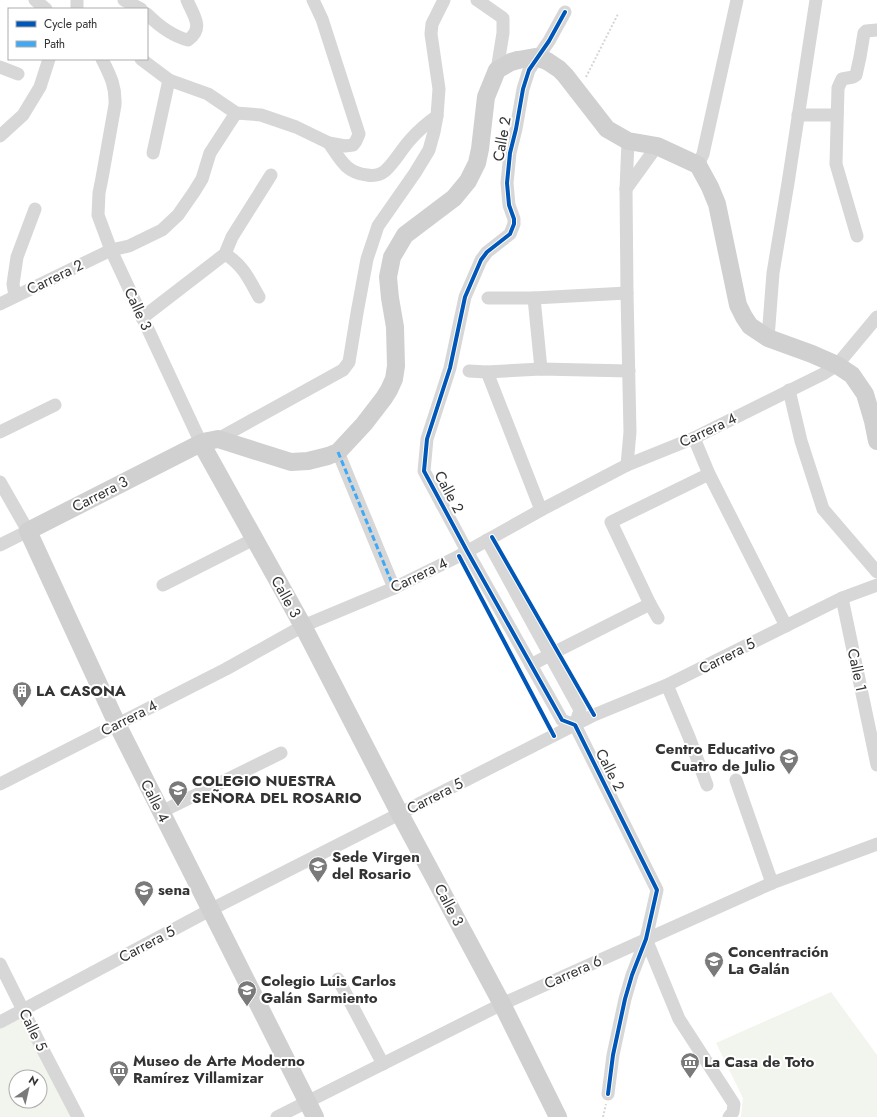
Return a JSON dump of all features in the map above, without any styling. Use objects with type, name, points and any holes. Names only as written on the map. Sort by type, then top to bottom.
[{"type":"main road","points":[[218,439],[291,462],[308,461],[338,452],[364,424],[384,398],[394,379],[396,366],[395,332],[388,277],[392,257],[405,235],[454,198],[468,180],[477,163],[486,97],[497,70],[511,62],[535,57],[547,61],[559,69],[579,92],[607,129],[628,141],[657,146],[698,165],[717,204],[738,305],[744,317],[750,326],[768,338],[837,365],[852,375],[865,394],[877,441]]},
{"type":"main road","name":"Carrera 3","points":[[28,531],[201,443],[208,440],[218,439]]},
{"type":"main road","name":"Calle 3","points":[[201,443],[303,626],[400,814],[502,1004],[558,1117]]},
{"type":"main road","name":"Calle 4","points":[[28,531],[117,724],[311,1109]]},
{"type":"street","points":[[35,0],[45,8]]},
{"type":"street","points":[[124,0],[139,8]]},
{"type":"street","points":[[148,15],[171,34],[188,40],[196,32],[198,26],[187,0]]},
{"type":"street","points":[[142,60],[169,80],[208,94],[236,113],[261,115],[280,120],[329,143],[350,146],[353,145],[359,134],[322,19],[313,0]]},
{"type":"street","points":[[218,439],[343,370],[349,362],[367,259],[378,226],[429,150],[434,132],[439,89],[431,34],[432,24],[444,0]]},
{"type":"street","points":[[477,0],[503,18],[497,70]]},
{"type":"street","points":[[698,165],[703,154],[737,0]]},
{"type":"street","points":[[768,338],[773,273],[816,0]]},
{"type":"street","name":"Calle 2","points":[[565,12],[549,41],[528,70],[522,89],[516,130],[510,153],[507,183],[514,224],[510,234],[487,252],[481,260],[465,297],[450,368],[427,439],[424,471],[562,720],[575,726],[657,890],[646,939],[632,975],[625,999],[613,1055],[608,1094]]},
{"type":"street","points":[[857,236],[836,164],[836,115],[838,88],[840,80],[845,77],[853,77],[856,75],[864,33],[866,31],[877,30]]},
{"type":"street","points":[[0,136],[23,115],[40,87],[49,60]]},
{"type":"street","name":"Calle 3","points":[[102,60],[116,93],[100,193],[98,215],[110,250],[201,443]]},
{"type":"street","points":[[1,69],[18,74]]},
{"type":"street","points":[[153,153],[169,80]]},
{"type":"street","name":"Carrera 2","points":[[0,304],[110,250],[129,246],[162,230],[178,215],[194,192],[202,179],[210,154],[236,113]]},
{"type":"street","points":[[798,115],[836,115]]},
{"type":"street","points":[[329,143],[345,165],[352,171],[359,174],[377,175],[389,167],[409,141],[426,124],[437,116]]},
{"type":"street","points":[[627,465],[630,432],[626,190],[628,141]]},
{"type":"street","points":[[626,190],[657,146]]},
{"type":"street","points":[[142,318],[225,254],[232,237],[271,175]]},
{"type":"street","points":[[15,296],[13,284],[17,257],[35,210]]},
{"type":"street","points":[[225,254],[238,264],[247,276],[258,297]]},
{"type":"street","points":[[488,298],[534,298],[627,293]]},
{"type":"street","points":[[534,298],[541,369]]},
{"type":"street","name":"Carrera 4","points":[[0,784],[226,669],[303,626],[394,588],[467,551],[627,465],[694,438],[823,374],[837,365],[877,317]]},
{"type":"street","points":[[469,370],[486,372],[541,369],[629,371]]},
{"type":"street","points":[[486,372],[541,510]]},
{"type":"street","points":[[789,390],[801,441],[823,509],[877,572]]},
{"type":"street","points":[[0,432],[55,405]]},
{"type":"street","points":[[694,438],[709,474],[786,626]]},
{"type":"street","points":[[338,452],[394,588]]},
{"type":"street","points":[[658,618],[611,522],[709,474]]},
{"type":"street","name":"Calle 4","points":[[0,482],[28,531]]},
{"type":"street","name":"Carrera 3","points":[[0,545],[28,531]]},
{"type":"street","points":[[163,585],[254,540]]},
{"type":"street","points":[[487,540],[580,710],[575,726]]},
{"type":"street","name":"Carrera 5","points":[[0,1022],[210,910],[575,726],[594,715],[667,685],[842,598],[877,585]]},
{"type":"street","name":"Calle 1","points":[[842,598],[877,765]]},
{"type":"street","points":[[531,665],[650,604]]},
{"type":"street","points":[[667,685],[707,785]]},
{"type":"street","points":[[161,812],[281,753]]},
{"type":"street","points":[[736,780],[772,884]]},
{"type":"street","name":"Carrera 6","points":[[276,1117],[311,1109],[383,1064],[502,1004],[772,884],[877,844]]},
{"type":"street","points":[[646,939],[679,1019],[734,1104],[733,1112],[729,1117]]},
{"type":"street","name":"Calle 5","points":[[0,964],[78,1117]]},
{"type":"street","points":[[338,979],[383,1064]]},
{"type":"path","points":[[579,92],[618,14]]},
{"type":"shaded area","points":[[831,992],[877,1055],[877,1117],[741,1117],[743,1098],[716,1043]]},
{"type":"shaded area","points":[[24,1010],[77,1117],[0,1117],[0,1022]]},
{"type":"marked path","points":[[338,452],[394,588]]},
{"type":"cycle path","points":[[565,12],[549,41],[529,70],[523,89],[510,153],[507,183],[509,205],[514,219],[514,224],[510,234],[487,252],[481,260],[465,297],[450,368],[427,439],[424,471],[562,720],[575,725],[657,890],[646,939],[632,975],[625,999],[613,1055],[608,1094]]},
{"type":"cycle path","points":[[492,537],[594,715]]},
{"type":"cycle path","points":[[459,556],[554,736]]},
{"type":"place","name":"LA CASONA","points":[[22,708]]},
{"type":"place","name":"Centro Educativo Cuatro de Julio","points":[[789,775]]},
{"type":"place","name":"COLEGIO NUESTRA SEÑORA DEL ROSARIO","points":[[178,807]]},
{"type":"place","name":"Sede Virgen del Rosario","points":[[318,883]]},
{"type":"place","name":"sena","points":[[144,907]]},
{"type":"place","name":"Concentración La Galán","points":[[714,978]]},
{"type":"place","name":"Colegio Luis Carlos Galán Sarmiento","points":[[247,1007]]},
{"type":"place","name":"La Casa de Toto","points":[[690,1079]]},
{"type":"place","name":"Museo de Arte Moderno Ramírez Villamizar","points":[[119,1087]]}]
